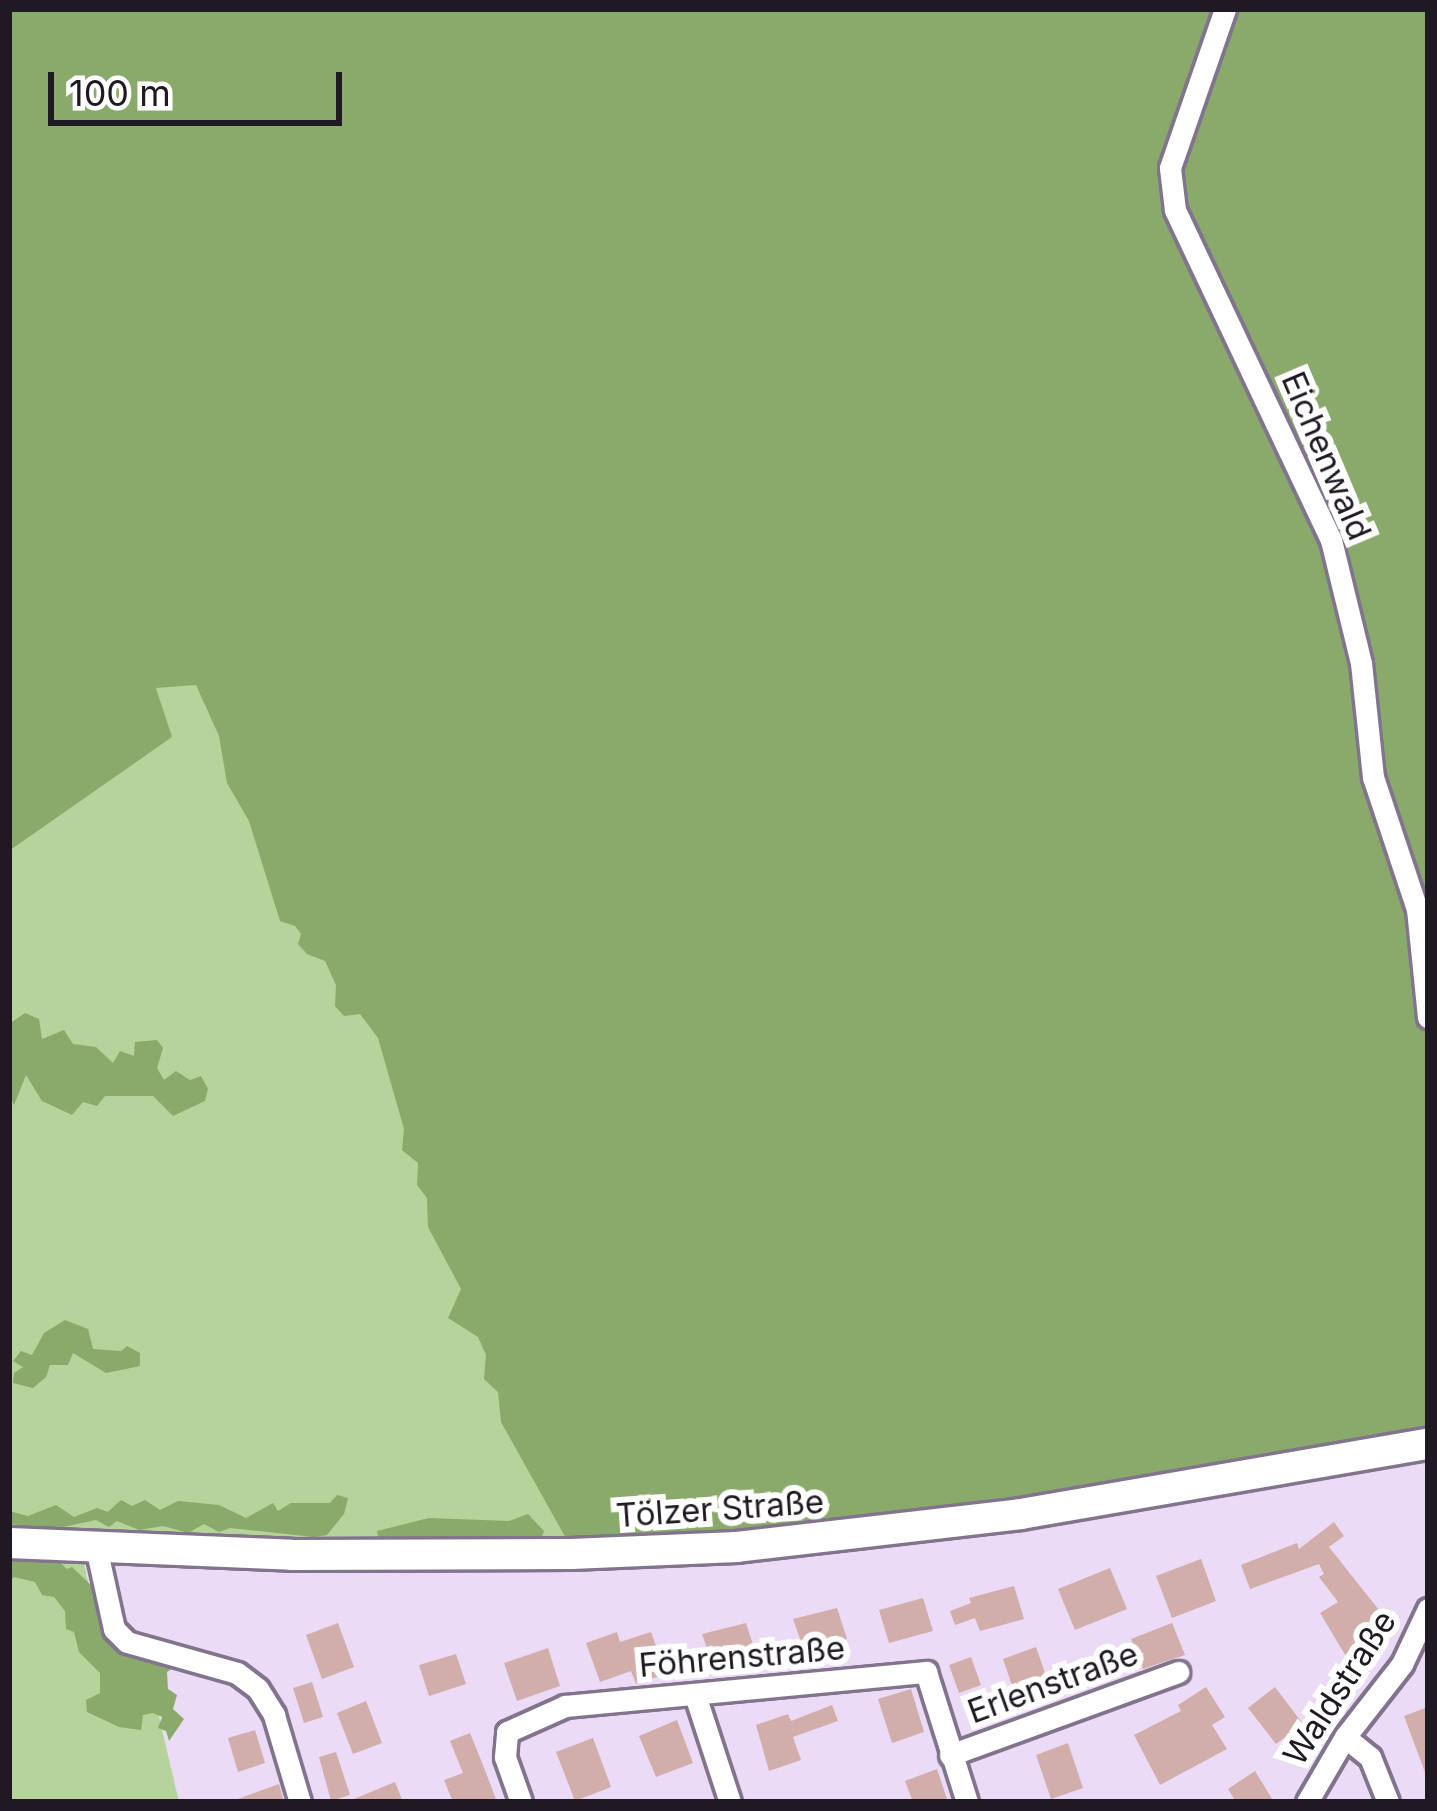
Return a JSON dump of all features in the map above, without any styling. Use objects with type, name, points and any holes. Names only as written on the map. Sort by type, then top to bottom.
[{"type":"main road","name":"Tölzer Straße","points":[[9,1543],[498,1555],[736,1547],[1021,1514],[1428,1444]]},
{"type":"street","name":"Eichenwald","points":[[1225,9],[1170,168],[1174,210],[1331,540],[1361,663],[1373,777],[1417,909],[1428,1017]]},
{"type":"street","points":[[96,1547],[106,1610],[127,1642],[237,1673],[258,1689],[274,1715],[300,1802]]},
{"type":"street","name":"Waldstraße","points":[[1306,1802],[1345,1737],[1402,1664],[1428,1609]]},
{"type":"street","name":"Föhrenstraße","points":[[521,1802],[505,1757],[507,1732],[566,1706],[926,1672],[967,1802]]},
{"type":"street","name":"Erlenstraße","points":[[950,1755],[1178,1672]]},
{"type":"street","points":[[695,1695],[730,1802]]},
{"type":"street","points":[[1345,1737],[1370,1757],[1388,1802]]},
{"type":"green space","points":[[9,9],[1428,9],[1428,1428],[1020,1503],[674,1540],[568,1542],[501,1422],[498,1392],[484,1379],[486,1355],[478,1337],[448,1318],[461,1289],[428,1227],[427,1198],[417,1185],[418,1163],[402,1150],[404,1129],[378,1038],[360,1014],[344,1016],[335,1006],[336,985],[325,961],[307,954],[298,944],[301,934],[295,926],[280,921],[249,821],[227,783],[219,736],[196,685],[156,688],[172,737],[9,851]]},
{"type":"green space","points":[[199,664],[378,1038],[568,1542],[82,1554],[95,1614],[153,1691],[179,1802],[9,1802],[9,851],[171,737],[156,688]]},
{"type":"green space","points":[[25,1013],[39,1019],[42,1039],[64,1030],[73,1044],[96,1047],[113,1063],[120,1051],[134,1056],[135,1042],[157,1040],[163,1048],[157,1068],[164,1080],[176,1071],[190,1080],[201,1076],[208,1089],[205,1101],[173,1116],[153,1096],[105,1096],[97,1106],[83,1102],[72,1115],[42,1101],[26,1075],[14,1105],[9,1095],[9,1024]]},
{"type":"green space","points":[[65,1320],[88,1329],[93,1349],[121,1351],[127,1346],[140,1353],[140,1366],[106,1373],[73,1353],[68,1365],[50,1365],[46,1377],[33,1388],[13,1383],[14,1373],[23,1367],[13,1361],[21,1351],[32,1355],[44,1333]]},
{"type":"green space","points":[[337,1495],[348,1498],[344,1514],[327,1535],[314,1537],[230,1528],[219,1532],[204,1524],[188,1533],[163,1526],[139,1530],[117,1521],[109,1527],[96,1520],[54,1529],[9,1524],[9,1511],[28,1516],[56,1505],[74,1517],[97,1508],[108,1512],[121,1500],[132,1506],[145,1500],[160,1510],[178,1501],[219,1505],[246,1518],[273,1503],[278,1511],[291,1503],[330,1503]]},
{"type":"green space","points":[[528,1514],[544,1531],[540,1542],[379,1544],[377,1531],[429,1518],[509,1521]]},
{"type":"green space","points":[[9,1557],[54,1557],[67,1569],[72,1567],[94,1588],[104,1619],[169,1660],[173,1668],[167,1672],[168,1689],[177,1695],[173,1709],[184,1719],[169,1741],[166,1731],[158,1728],[162,1717],[153,1713],[143,1715],[141,1730],[119,1727],[87,1712],[86,1700],[100,1693],[100,1673],[79,1652],[74,1632],[66,1629],[65,1611],[54,1597],[42,1595],[35,1582],[14,1577],[9,1583]]},
{"type":"building","points":[[1334,1522],[1344,1536],[1329,1547],[1394,1629],[1347,1658],[1320,1613],[1338,1602],[1319,1577],[1324,1574],[1319,1564],[1250,1589],[1241,1565],[1297,1543],[1299,1549]]},
{"type":"building","points":[[1201,1559],[1216,1601],[1172,1618],[1156,1576]]},
{"type":"building","points":[[1110,1568],[1127,1609],[1075,1630],[1058,1589]]},
{"type":"building","points":[[1014,1586],[1024,1619],[980,1631],[975,1618],[955,1625],[950,1611],[971,1603],[969,1598]]},
{"type":"building","points":[[923,1598],[933,1631],[889,1643],[879,1610]]},
{"type":"building","points":[[837,1608],[847,1639],[804,1650],[793,1619]]},
{"type":"building","points":[[338,1623],[354,1667],[322,1679],[306,1635]]},
{"type":"building","points":[[746,1623],[756,1654],[713,1665],[702,1634]]},
{"type":"building","points":[[1172,1623],[1185,1655],[1143,1669],[1131,1639]]},
{"type":"building","points":[[617,1632],[620,1642],[651,1632],[666,1674],[636,1684],[631,1671],[600,1682],[586,1643]]},
{"type":"building","points":[[1036,1647],[1046,1676],[1088,1662],[1095,1683],[1073,1691],[1070,1684],[1018,1703],[1003,1659]]},
{"type":"building","points":[[548,1648],[560,1686],[517,1701],[504,1663]]},
{"type":"building","points":[[456,1654],[466,1684],[429,1696],[419,1665]]},
{"type":"building","points":[[971,1657],[981,1685],[959,1693],[949,1665]]},
{"type":"building","points":[[312,1682],[323,1717],[304,1723],[293,1688]]},
{"type":"building","points":[[1206,1687],[1225,1717],[1212,1725],[1227,1749],[1160,1785],[1134,1735],[1181,1711],[1178,1705]]},
{"type":"building","points":[[1275,1687],[1303,1724],[1276,1744],[1248,1708]]},
{"type":"building","points":[[911,1689],[924,1732],[892,1743],[878,1699]]},
{"type":"building","points":[[366,1701],[382,1743],[353,1754],[337,1713]]},
{"type":"building","points":[[832,1705],[838,1721],[793,1737],[801,1760],[769,1771],[756,1725],[788,1714],[791,1721]]},
{"type":"building","points":[[1428,1707],[1428,1775],[1426,1775],[1404,1716]]},
{"type":"building","points":[[677,1720],[693,1763],[656,1777],[639,1736]]},
{"type":"building","points":[[255,1730],[265,1763],[238,1772],[228,1738]]},
{"type":"building","points":[[470,1733],[497,1802],[453,1802],[444,1780],[463,1773],[450,1741]]},
{"type":"building","points":[[593,1738],[611,1787],[575,1801],[556,1752]]},
{"type":"building","points":[[1068,1743],[1083,1788],[1051,1799],[1036,1755]]},
{"type":"building","points":[[336,1752],[350,1795],[331,1801],[319,1757]]},
{"type":"building","points":[[937,1769],[948,1802],[913,1802],[905,1781]]},
{"type":"building","points":[[1255,1771],[1274,1802],[1236,1802],[1228,1789]]},
{"type":"building","points":[[395,1782],[403,1802],[349,1802],[349,1801]]},
{"type":"building","points":[[279,1784],[284,1802],[235,1800]]}]
